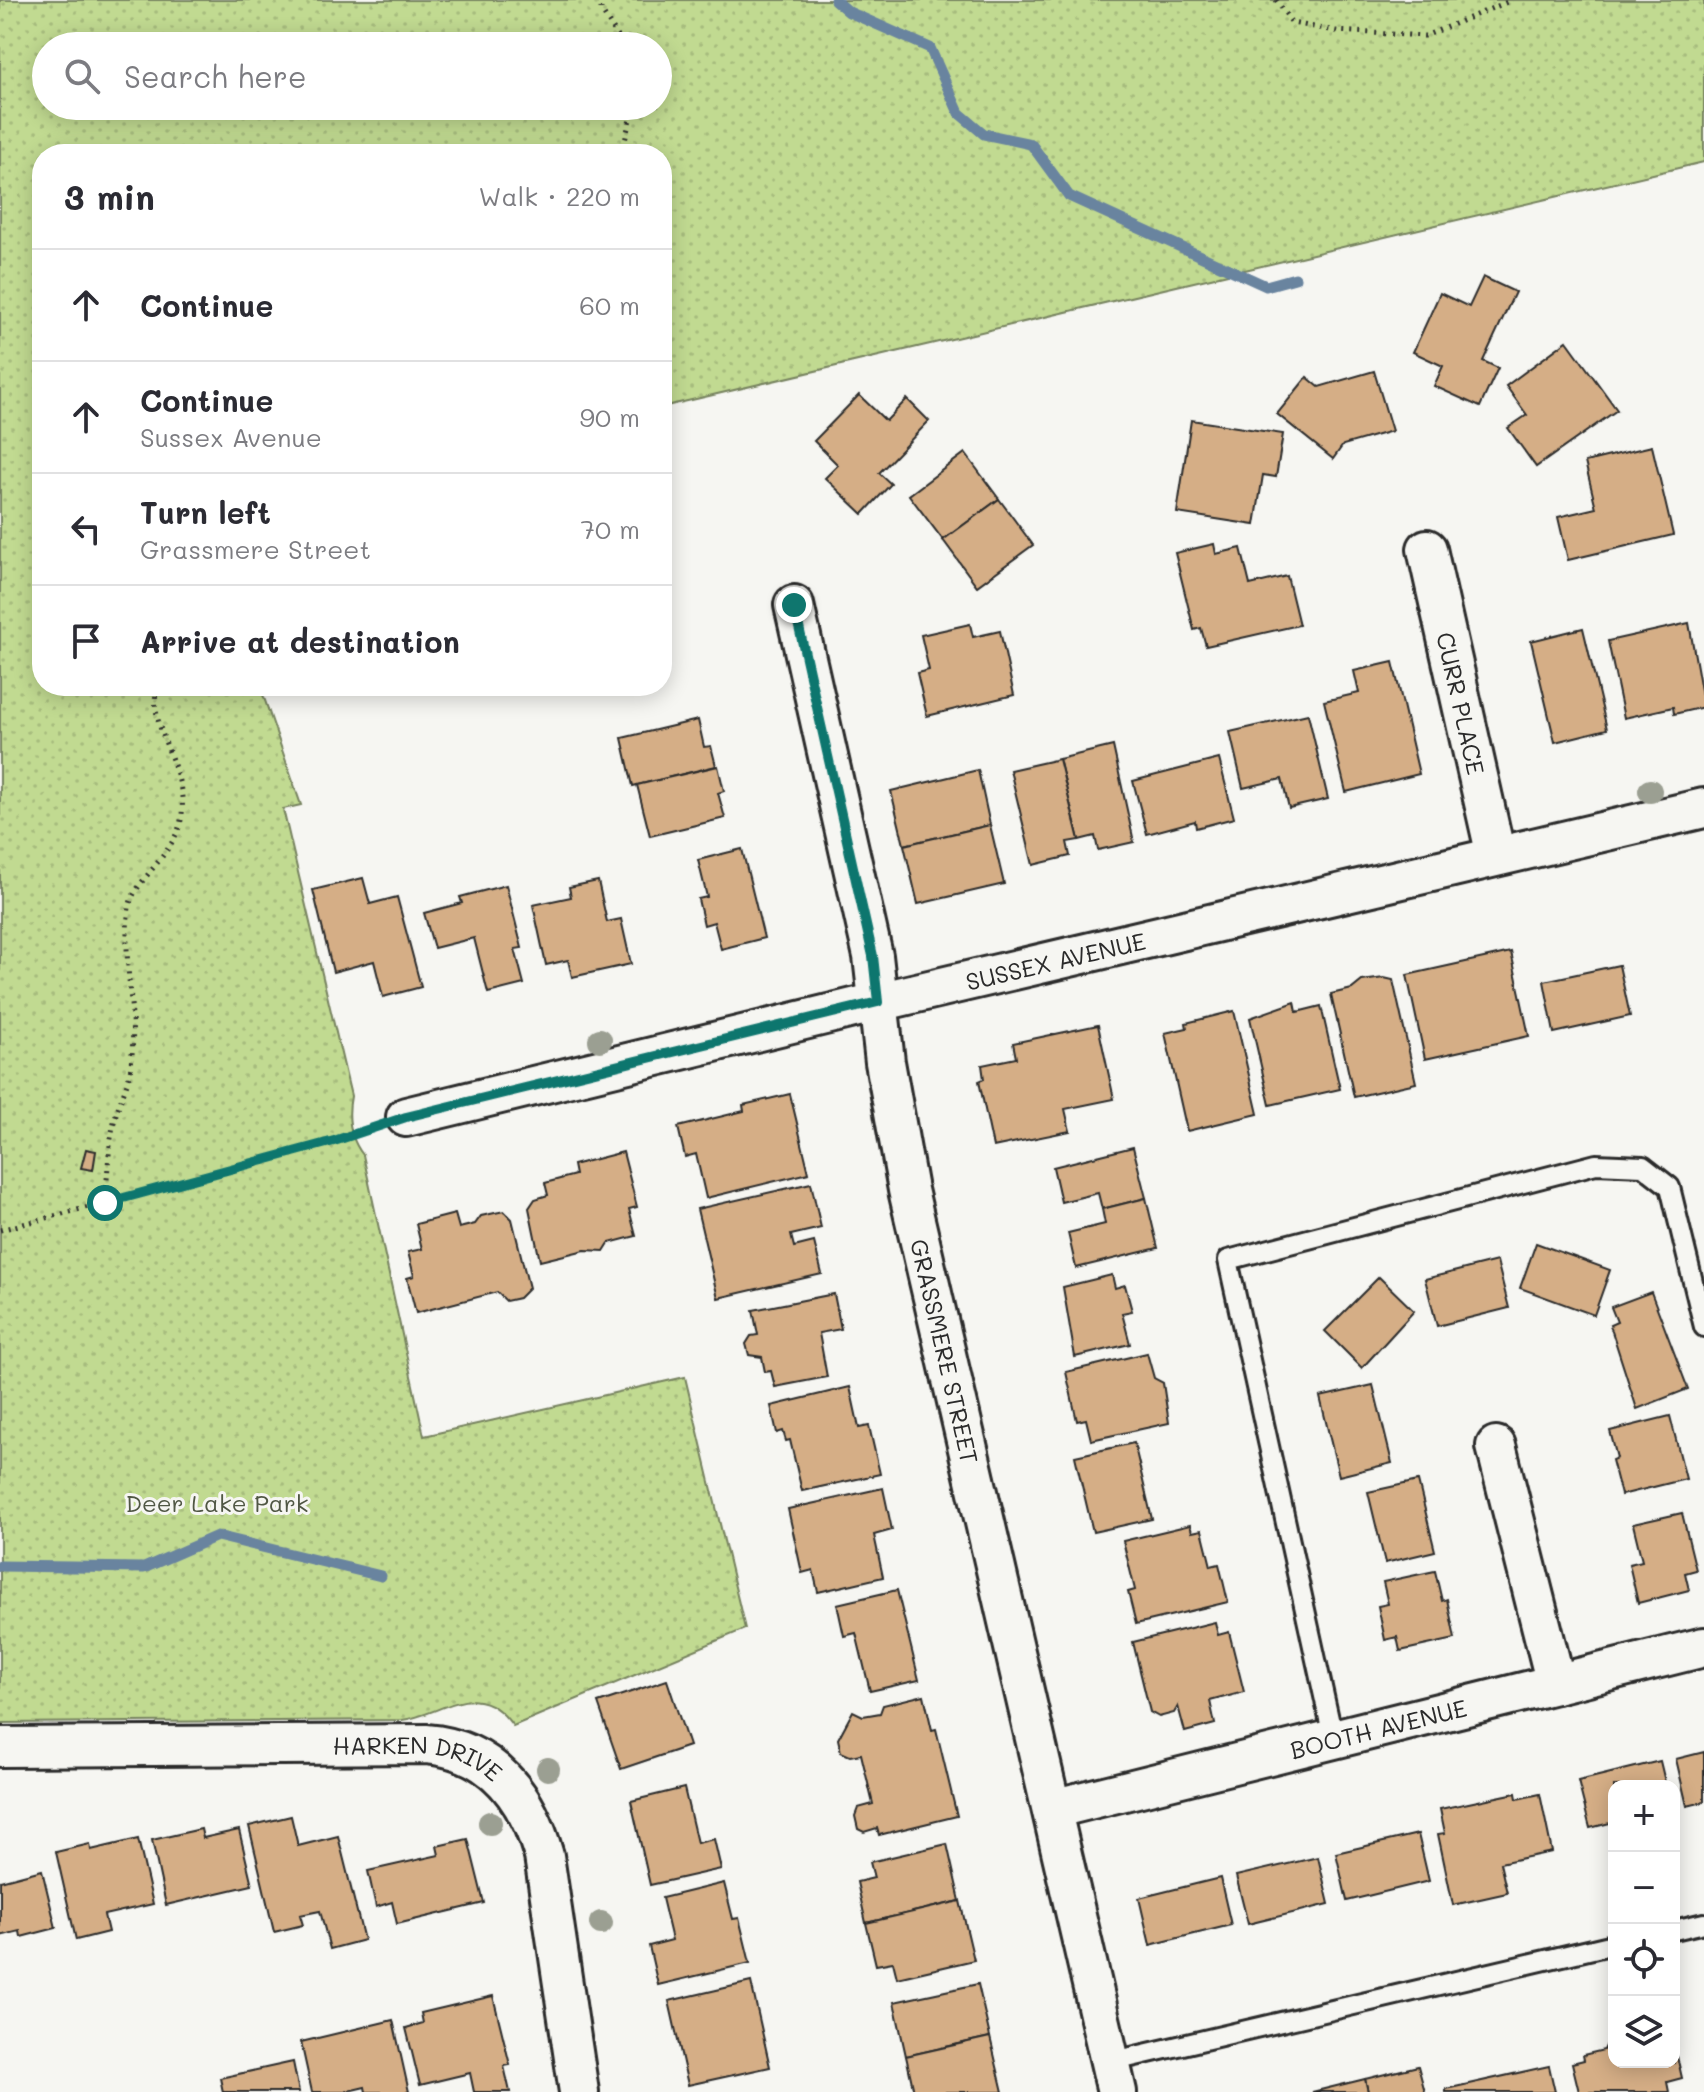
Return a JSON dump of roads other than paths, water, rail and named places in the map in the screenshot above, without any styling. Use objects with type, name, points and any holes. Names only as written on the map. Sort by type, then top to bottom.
[{"type":"street","name":"CURR PLACE","points":[[1427,549],[1496,856]]},
{"type":"street","name":"GRASSMERE STREET","points":[[794,605],[873,956],[908,1190],[1114,2077]]},
{"type":"street","name":"SUSSEX AVENUE","points":[[406,1117],[878,1002],[1704,808]]},
{"type":"street","points":[[1496,1446],[1556,1684]]},
{"type":"street","name":"BOOTH AVENUE","points":[[1052,1809],[1704,1647]]},
{"type":"street","name":"HARKEN DRIVE","points":[[0,1747],[426,1744],[465,1750],[481,1759],[496,1772],[537,1831],[544,1856],[579,2092]]},
{"type":"lane","points":[[1333,1737],[1228,1260],[1596,1164],[1643,1166],[1670,1187],[1704,1327]]},
{"type":"lane","points":[[1680,1929],[1704,1923]]},
{"type":"lane","points":[[1114,2077],[1608,1946]]},
{"type":"waterway","points":[[835,0],[849,12],[930,48],[959,113],[984,134],[1031,144],[1069,196],[1266,286],[1295,278]]},
{"type":"waterway","points":[[0,1566],[144,1568],[217,1536],[381,1576]]},
{"type":"park label","name":"Deer Lake Park","points":[[217,1502]]}]
